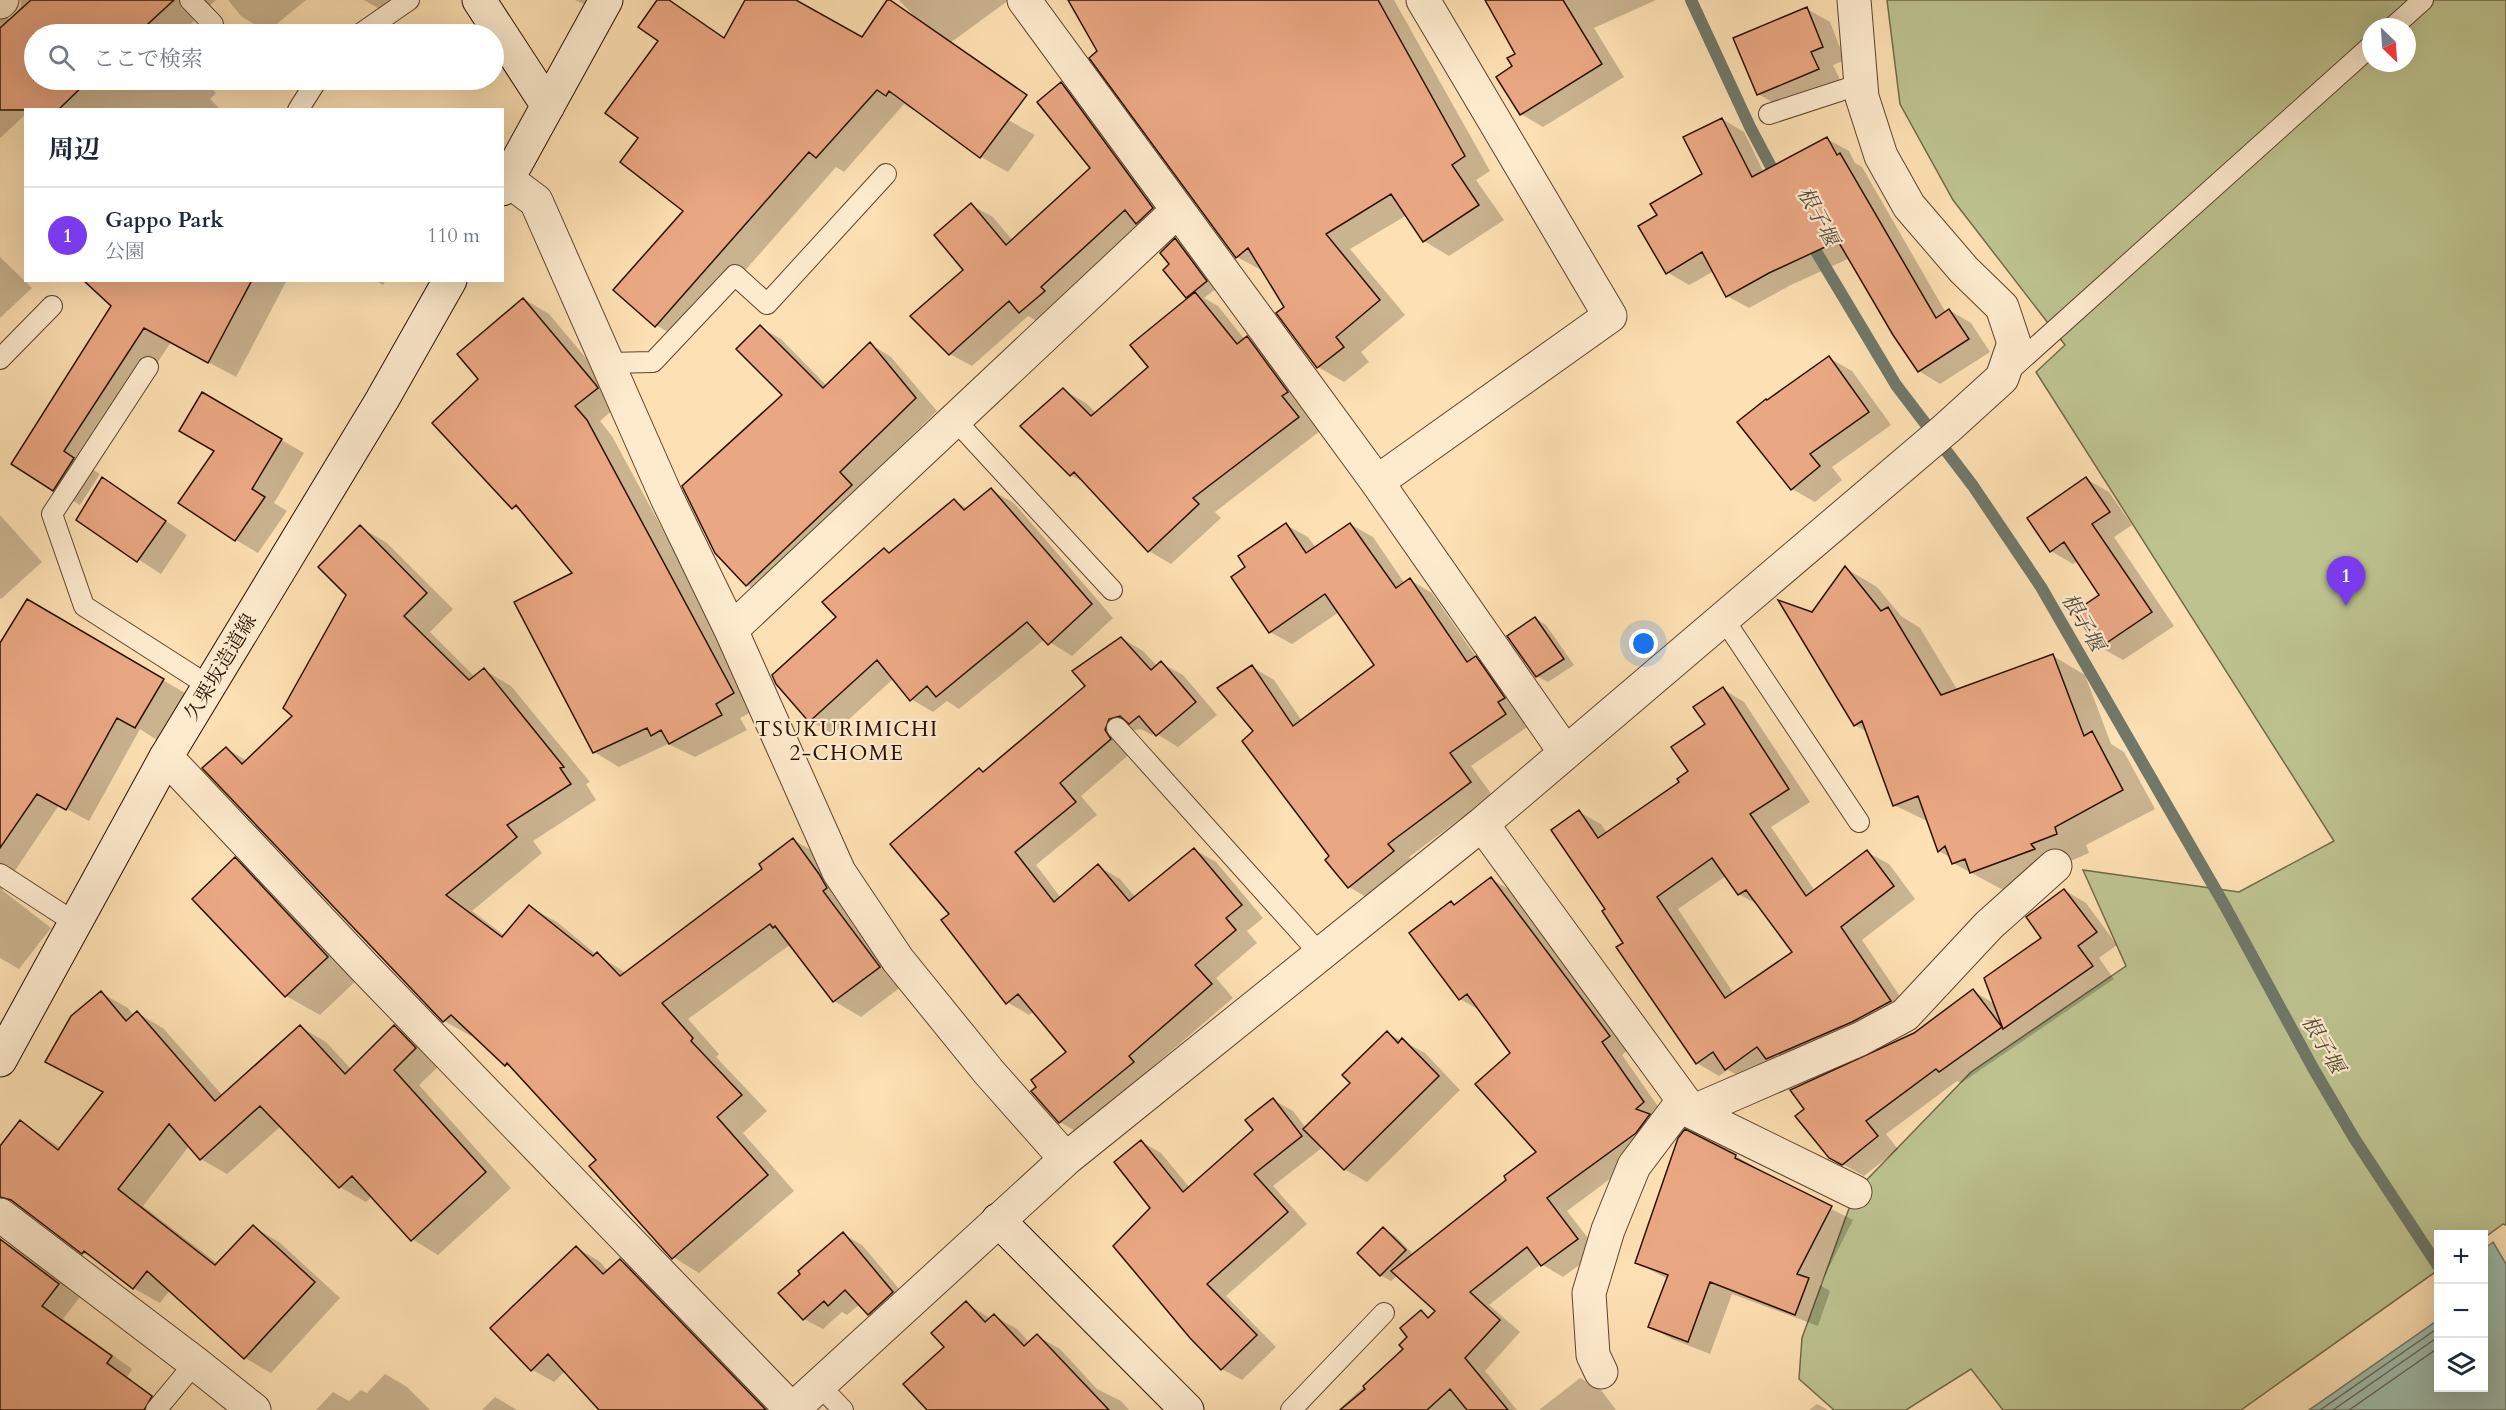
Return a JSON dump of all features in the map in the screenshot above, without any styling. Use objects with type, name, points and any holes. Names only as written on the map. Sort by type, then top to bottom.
[{"type":"street","points":[[480,0],[495,24]]},
{"type":"street","points":[[606,0],[505,185],[536,201],[667,498],[731,630],[839,872],[898,960],[988,1071],[1066,1159]]},
{"type":"street","points":[[1024,0],[1377,482],[1565,753]]},
{"type":"street","points":[[1377,482],[1610,316],[1423,0]]},
{"type":"street","points":[[166,757],[363,966],[792,1410],[1066,1159],[1482,824],[1947,428],[2002,378],[2014,343],[2002,307],[1964,270],[1909,206],[1881,156],[1862,97],[1854,0]]},
{"type":"street","points":[[504,37],[548,106]]},
{"type":"street","points":[[731,630],[1177,211]]},
{"type":"street","name":"久栗坂造道線","points":[[0,1060],[166,757],[382,400],[449,282]]},
{"type":"street","points":[[1482,824],[1688,1106],[1855,1192]]},
{"type":"street","points":[[1601,1372],[1593,1355],[1589,1293],[1608,1230],[1634,1166],[1688,1106],[1860,1039],[1905,1015],[1989,925],[2055,866]]},
{"type":"street","points":[[0,1215],[254,1410]]},
{"type":"street","points":[[998,1220],[1187,1410]]},
{"type":"lane","points":[[190,0],[213,24]]},
{"type":"lane","points":[[374,24],[409,0]]},
{"type":"lane","points":[[2403,18],[2423,0]]},
{"type":"lane","points":[[2002,378],[2362,54]]},
{"type":"lane","points":[[1769,114],[1861,84]]},
{"type":"lane","points":[[299,108],[311,90]]},
{"type":"lane","points":[[608,363],[653,362],[735,275],[767,304],[886,174]]},
{"type":"lane","points":[[0,359],[52,306]]},
{"type":"lane","points":[[148,367],[52,514],[84,606],[209,686]]},
{"type":"lane","points":[[955,420],[1112,590]]},
{"type":"lane","points":[[1723,618],[1859,822]]},
{"type":"lane","points":[[1117,728],[1320,955]]},
{"type":"lane","points":[[0,873],[74,922]]},
{"type":"lane","points":[[1291,1410],[1384,1313]]},
{"type":"lane","points":[[156,1410],[195,1363]]},
{"type":"lane","points":[[819,1385],[843,1410]]},
{"type":"green space","points":[[1887,0],[2506,0],[2506,1225],[2503,1224],[2488,1235],[2488,1230],[2434,1230],[2434,1273],[2241,1410],[2003,1410],[1971,1369],[1906,1410],[1834,1410],[1799,1379],[1802,1338],[1855,1192],[1971,1072],[2126,966],[2083,870],[2239,892],[2334,841],[2036,372],[2065,345],[1953,200],[1900,104]]},
{"type":"water","points":[[2493,1242],[2506,1264],[2506,1410],[2309,1410],[2434,1323],[2434,1392],[2488,1392],[2488,1246]]},
{"type":"building","points":[[31,0],[174,0],[148,24],[24,24],[24,90],[79,90],[60,108],[0,110],[0,28]]},
{"type":"building","points":[[657,0],[669,0],[724,38],[745,0],[796,0],[862,37],[887,0],[890,0],[1027,95],[980,158],[889,91],[886,96],[877,90],[816,158],[809,152],[655,327],[613,290],[683,211],[620,162],[638,138],[605,113],[658,41],[638,27]]},
{"type":"building","points":[[1068,0],[1378,0],[1465,156],[1452,165],[1479,205],[1423,242],[1391,194],[1326,234],[1380,300],[1336,337],[1344,347],[1317,368],[1276,313],[1284,307],[1248,248],[1236,258],[1089,58],[1097,51]]},
{"type":"building","points":[[1485,0],[1563,0],[1602,64],[1520,115],[1496,77],[1512,66],[1507,58],[1515,54]]},
{"type":"building","points":[[1807,7],[1823,47],[1811,52],[1819,69],[1757,95],[1733,38]]},
{"type":"building","points":[[1061,82],[1153,208],[1136,224],[1125,210],[1041,287],[1045,291],[1019,313],[1009,301],[949,355],[910,316],[963,270],[934,235],[971,203],[1006,245],[1090,168],[1037,102]]},
{"type":"building","points":[[1722,118],[1752,177],[1827,137],[1837,155],[1840,153],[1936,318],[1949,309],[1969,339],[1918,372],[1893,335],[1838,241],[1769,273],[1726,297],[1702,252],[1666,274],[1638,226],[1657,215],[1650,204],[1702,174],[1683,137]]},
{"type":"building","points":[[1175,238],[1207,281],[1186,298],[1163,270],[1169,264],[1160,253]]},
{"type":"building","points":[[85,282],[251,282],[208,363],[144,328],[64,451],[74,458],[53,491],[11,464],[111,306]]},
{"type":"building","points":[[1195,292],[1237,344],[1247,336],[1288,392],[1282,396],[1299,417],[1193,498],[1199,504],[1148,552],[1074,472],[1070,476],[1020,426],[1063,388],[1091,416],[1148,367],[1130,345]]},
{"type":"building","points":[[523,298],[598,388],[575,406],[587,420],[734,693],[716,704],[722,715],[669,744],[661,730],[651,736],[647,728],[593,753],[514,602],[572,573],[516,505],[512,509],[432,423],[478,379],[457,354]]},
{"type":"building","points":[[760,325],[823,388],[870,342],[916,398],[840,472],[852,485],[746,586],[715,553],[682,486],[782,395],[736,349]]},
{"type":"building","points":[[1829,356],[1869,412],[1810,454],[1820,466],[1791,490],[1737,422]]},
{"type":"building","points":[[202,392],[282,439],[252,489],[265,497],[235,541],[178,503],[214,451],[179,431]]},
{"type":"building","points":[[102,477],[166,521],[137,562],[76,520]]},
{"type":"building","points":[[2086,477],[2110,512],[2092,524],[2152,612],[2099,648],[2074,612],[2099,595],[2064,542],[2050,552],[2027,518]]},
{"type":"building","points":[[991,488],[1092,604],[1048,645],[1027,622],[936,697],[927,686],[910,701],[877,660],[809,722],[776,684],[772,675],[836,617],[822,602],[884,548],[889,553],[954,499],[964,510]]},
{"type":"building","points":[[1286,523],[1306,553],[1350,523],[1396,588],[1410,578],[1467,662],[1476,656],[1505,698],[1498,702],[1506,714],[1450,753],[1471,782],[1388,844],[1394,851],[1348,888],[1325,860],[1329,856],[1242,741],[1253,731],[1217,688],[1252,665],[1293,726],[1374,665],[1325,594],[1269,633],[1231,577],[1245,567],[1238,556]]},
{"type":"building","points":[[360,525],[427,593],[404,616],[469,680],[484,668],[564,767],[560,768],[571,784],[507,825],[517,837],[446,895],[502,937],[529,905],[593,956],[597,952],[620,976],[762,869],[759,864],[793,838],[827,888],[823,891],[880,967],[833,1002],[775,926],[773,928],[770,924],[662,1003],[693,1038],[691,1041],[742,1095],[717,1117],[768,1175],[672,1259],[589,1166],[596,1160],[507,1063],[505,1066],[451,1015],[443,1022],[202,768],[226,747],[242,764],[292,716],[283,708],[346,595],[318,567]]},
{"type":"building","points":[[1845,566],[1881,611],[1888,607],[1941,695],[2053,654],[2084,736],[2092,731],[2123,790],[2055,827],[2057,834],[2031,844],[2035,849],[1970,873],[1965,859],[1952,864],[1945,846],[1938,852],[1918,796],[1893,806],[1862,721],[1854,726],[1778,600],[1812,612]]},
{"type":"building","points":[[27,599],[164,679],[135,728],[117,718],[66,810],[37,794],[0,848],[0,643]]},
{"type":"building","points":[[1535,617],[1564,659],[1536,677],[1507,636]]},
{"type":"building","points":[[1121,637],[1151,670],[1161,661],[1196,702],[1156,736],[1139,716],[1129,724],[1120,716],[1109,719],[1105,730],[1111,739],[1060,783],[1076,802],[1015,852],[1054,902],[1098,864],[1129,901],[1194,848],[1242,905],[1226,918],[1236,930],[1195,965],[1212,984],[1129,1056],[1134,1062],[1059,1123],[1031,1091],[1036,1087],[1031,1080],[1066,1052],[1018,994],[1006,1004],[941,920],[949,914],[890,844],[979,768],[983,772],[1085,686],[1072,671]]},
{"type":"building","points":[[1723,687],[1789,789],[1750,814],[1806,896],[1867,850],[1894,886],[1841,927],[1891,1001],[1852,1022],[1766,1059],[1757,1047],[1725,1070],[1713,1052],[1696,1064],[1616,947],[1623,943],[1602,911],[1605,909],[1551,830],[1579,810],[1598,838],[1679,782],[1677,779],[1688,771],[1671,747],[1705,724],[1693,707]],"holes":[[[1712,858],[1738,895],[1746,890],[1792,952],[1725,998],[1657,897]]]},
{"type":"building","points":[[235,857],[328,957],[285,997],[192,899]]},
{"type":"building","points":[[1491,877],[1610,1036],[1602,1042],[1644,1102],[1636,1109],[1650,1114],[1636,1133],[1547,1198],[1578,1239],[1541,1266],[1527,1247],[1470,1292],[1500,1320],[1465,1358],[1508,1410],[1467,1410],[1450,1389],[1427,1410],[1340,1410],[1365,1389],[1363,1386],[1403,1349],[1399,1345],[1407,1337],[1400,1328],[1421,1310],[1428,1318],[1435,1311],[1391,1271],[1506,1180],[1504,1176],[1536,1152],[1475,1084],[1510,1053],[1467,994],[1459,1000],[1409,933],[1451,901],[1454,905]]},
{"type":"building","points":[[2064,889],[2097,932],[2078,946],[2093,966],[2003,1029],[1984,978],[2041,938],[2026,917]]},
{"type":"building","points":[[1973,989],[2002,1027],[1939,1072],[1936,1069],[1866,1121],[1878,1136],[1842,1165],[1829,1158],[1795,1116],[1804,1109],[1790,1090],[1914,1033]]},
{"type":"building","points":[[101,991],[126,1021],[137,1011],[215,1101],[300,1025],[345,1074],[394,1025],[416,1048],[394,1070],[486,1172],[411,1241],[352,1176],[339,1188],[260,1106],[200,1160],[169,1124],[118,1189],[215,1265],[253,1225],[315,1282],[244,1359],[147,1271],[133,1289],[84,1251],[82,1254],[11,1200],[0,1197],[0,1146],[20,1120],[58,1150],[103,1092],[45,1062],[71,1016]]},
{"type":"building","points":[[1387,1031],[1398,1043],[1402,1038],[1439,1076],[1344,1170],[1303,1129],[1350,1083],[1342,1075]]},
{"type":"building","points":[[1273,1098],[1302,1136],[1254,1174],[1288,1212],[1207,1284],[1257,1335],[1221,1370],[1190,1338],[1113,1246],[1150,1208],[1114,1162],[1141,1140],[1183,1192],[1253,1130],[1245,1120]]},
{"type":"building","points":[[1685,1129],[1736,1155],[1735,1158],[1832,1206],[1797,1274],[1809,1278],[1795,1315],[1710,1282],[1688,1342],[1648,1327],[1668,1275],[1635,1263],[1678,1138]]},
{"type":"building","points":[[1383,1227],[1406,1250],[1380,1276],[1357,1253]]},
{"type":"building","points":[[843,1232],[893,1292],[868,1315],[845,1290],[828,1306],[824,1301],[803,1320],[778,1293],[800,1274],[798,1271]]},
{"type":"building","points":[[0,1239],[59,1284],[42,1306],[112,1356],[107,1363],[152,1396],[144,1410],[0,1410]]},
{"type":"building","points":[[576,1246],[603,1274],[620,1259],[766,1410],[599,1410],[548,1354],[531,1371],[490,1328]]},
{"type":"building","points":[[966,1301],[985,1322],[994,1314],[1024,1346],[1037,1334],[1109,1410],[927,1410],[903,1384],[944,1347],[931,1333]]},
{"type":"waterway","name":"根子堰","points":[[1691,0],[1750,127],[1778,180]]},
{"type":"waterway","name":"根子堰","points":[[1808,238],[1896,385],[1973,486],[2041,587],[2225,906],[2313,1068],[2354,1138],[2434,1260]]},
{"type":"place","name":"Gappo Park","points":[[2346,606]]},
{"type":"district","name":"TSUKURIMICHI 2-CHOME","points":[[847,741]]}]
